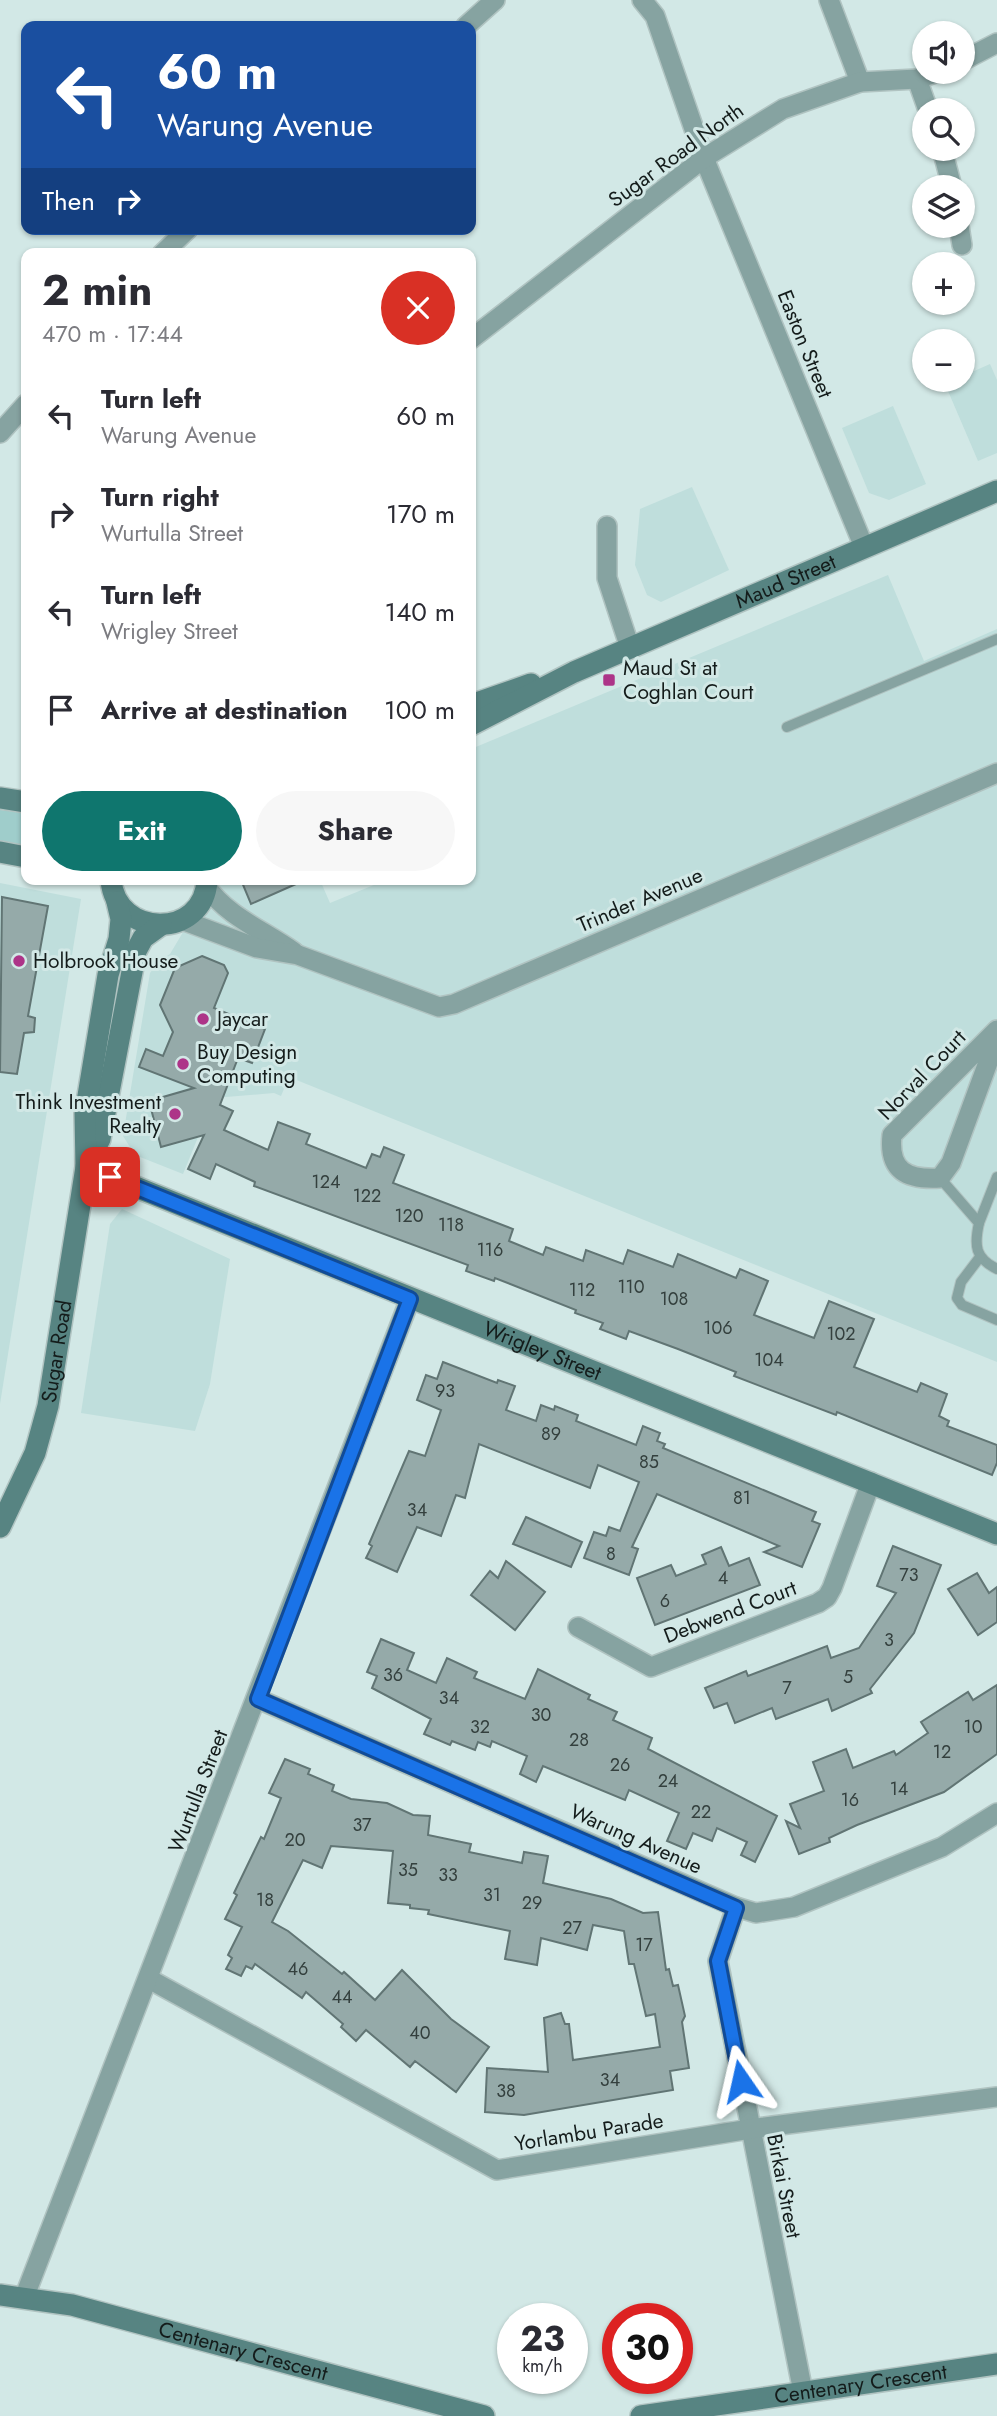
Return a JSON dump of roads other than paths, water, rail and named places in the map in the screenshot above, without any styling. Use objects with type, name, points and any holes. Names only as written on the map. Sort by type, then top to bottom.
[{"type":"street","points":[[472,21],[495,0]]},
{"type":"street","name":"Easton Street","points":[[642,0],[654,16],[704,158],[864,547]]},
{"type":"street","points":[[829,0],[860,82]]},
{"type":"street","points":[[975,54],[997,43]]},
{"type":"street","name":"Sugar Road North","points":[[476,336],[704,158],[783,109],[860,82],[912,79]]},
{"type":"street","points":[[168,248],[182,235]]},
{"type":"street","points":[[0,433],[21,410]]},
{"type":"street","name":"Maud Street","points":[[476,722],[574,672],[997,491]]},
{"type":"street","points":[[607,526],[607,578],[630,648]]},
{"type":"street","name":"Maud Street","points":[[476,703],[523,686],[574,672]]},
{"type":"street","name":"Trinder Avenue","points":[[171,923],[257,948],[298,955],[439,1007],[454,1004],[997,773]]},
{"type":"street","points":[[0,798],[21,801]]},
{"type":"street","points":[[0,852],[21,856]]},
{"type":"street","points":[[86,1167],[85,1114],[108,975],[119,939],[121,919],[112,885]]},
{"type":"street","points":[[86,1167],[100,1139],[136,951],[143,938],[193,912],[205,885]]},
{"type":"street","name":"Trinder Avenue","points":[[208,885],[231,914],[267,933],[298,955]]},
{"type":"street","points":[[117,902],[139,922],[171,923]]},
{"type":"street","name":"Norval Court","points":[[997,1030],[892,1135],[890,1152],[898,1167],[915,1179],[940,1178],[951,1163],[997,1038]]},
{"type":"street","name":"Wrigley Street","points":[[86,1167],[997,1534]]},
{"type":"street","name":"Sugar Road","points":[[0,1527],[35,1453],[43,1427],[86,1167]]},
{"type":"street","name":"Wurtulla Street","points":[[24,2298],[258,1699],[410,1299]]},
{"type":"street","name":"Debwend Court","points":[[578,1628],[651,1667],[818,1603],[832,1588],[871,1482]]},
{"type":"street","name":"Warung Avenue","points":[[258,1699],[736,1908],[764,1913],[794,1907],[942,1847],[997,1813]]},
{"type":"street","name":"Birkai Street","points":[[736,1908],[718,1961],[803,2392]]},
{"type":"street","name":"Yorlambu Parade","points":[[149,1979],[497,2169],[750,2129],[997,2097]]},
{"type":"street","name":"Centenary Crescent","points":[[0,2295],[72,2305],[484,2416]]},
{"type":"street","name":"Centenary Crescent","points":[[641,2416],[997,2364]]},
{"type":"lane","points":[[787,727],[997,639]]},
{"type":"lane","points":[[997,1177],[979,1223],[975,1247],[980,1258],[997,1269]]},
{"type":"lane","points":[[940,1178],[979,1223]]},
{"type":"lane","points":[[980,1258],[961,1282],[957,1298],[962,1305],[997,1320]]},
{"type":"place","name":"Maud St at Coghlan Court","points":[[609,680]]},
{"type":"place","name":"Holbrook House","points":[[19,961]]},
{"type":"place","name":"Jaycar","points":[[203,1019]]},
{"type":"place","name":"Buy Design Computing","points":[[183,1064]]},
{"type":"place","name":"Think Investment Realty","points":[[175,1114]]}]
